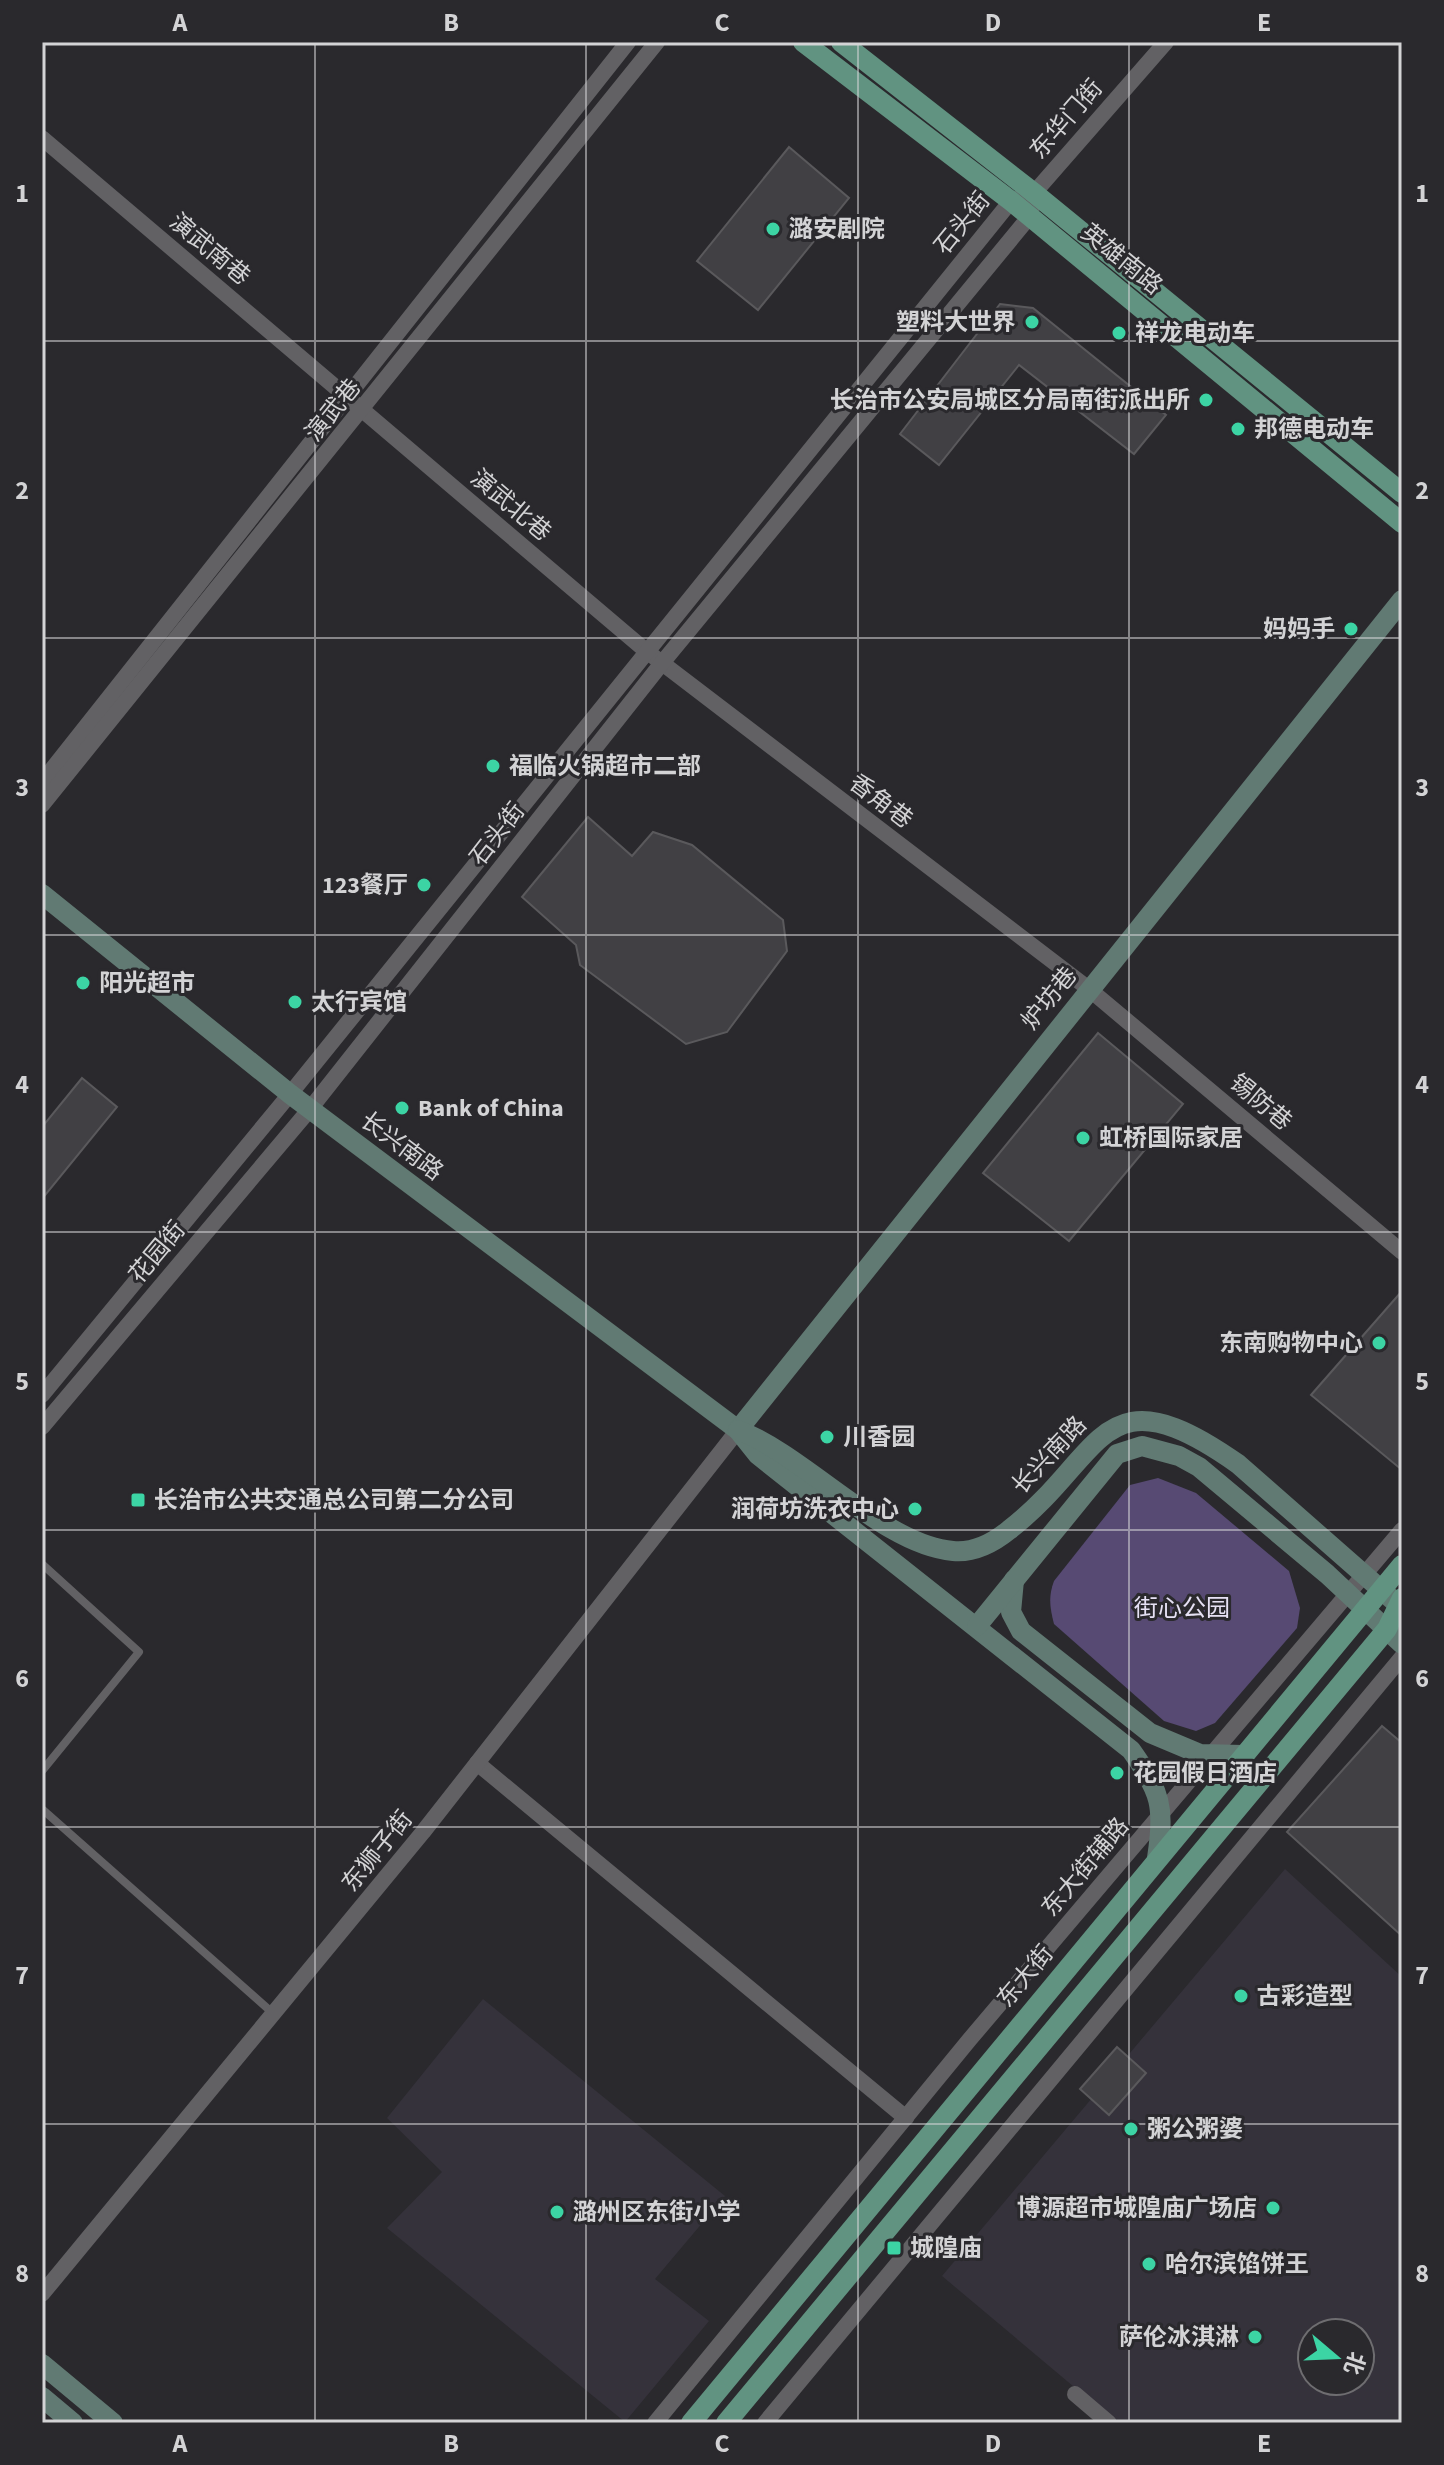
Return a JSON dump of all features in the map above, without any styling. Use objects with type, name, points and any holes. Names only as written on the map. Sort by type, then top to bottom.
[{"type":"main road","name":"英雄南路","points":[[803,42],[1030,216],[1402,523]]},
{"type":"main road","name":"英雄南路","points":[[841,42],[1034,193],[1402,493]]},
{"type":"main road","name":"炉坊巷","points":[[738,1430],[1402,600]]},
{"type":"main road","name":"长兴南路","points":[[42,894],[290,1094],[738,1430],[758,1455],[1131,1750],[1152,1779],[1163,1813],[1157,1858]]},
{"type":"main road","name":"长兴南路","points":[[738,1430],[769,1442],[887,1524],[924,1543],[953,1551],[979,1548],[1025,1518],[1103,1432],[1142,1420],[1165,1424],[1212,1446],[1238,1464],[1396,1600]]},
{"type":"main road","name":"长兴南路","points":[[977,1626],[1117,1454],[1142,1446],[1179,1456],[1224,1484],[1402,1644]]},
{"type":"main road","name":"东大街","points":[[726,2423],[1387,1629],[1402,1565]]},
{"type":"main road","points":[[1014,1578],[1011,1612],[1021,1631],[1150,1733],[1180,1748],[1243,1755]]},
{"type":"main road","name":"东大街","points":[[691,2423],[1365,1608],[1396,1600]]},
{"type":"main road","points":[[42,2364],[113,2423]]},
{"type":"main road","points":[[42,2397],[73,2423]]},
{"type":"street","name":"演武巷","points":[[42,782],[628,42]]},
{"type":"street","name":"演武巷","points":[[42,805],[363,411],[657,42]]},
{"type":"street","name":"东华门街","points":[[1034,193],[1166,42]]},
{"type":"street","name":"演武南巷","points":[[42,138],[347,397]]},
{"type":"street","name":"石头街","points":[[290,1094],[645,650],[1011,201],[1034,193],[1030,216],[662,663],[310,1109]]},
{"type":"street","name":"演武北巷","points":[[347,397],[645,650]]},
{"type":"street","name":"香角巷","points":[[645,650],[1089,989]]},
{"type":"street","name":"锡防巷","points":[[1089,989],[1402,1252]]},
{"type":"street","name":"花园街","points":[[42,1395],[290,1094]]},
{"type":"street","name":"花园街","points":[[42,1427],[310,1109]]},
{"type":"street","name":"东狮子街","points":[[42,2294],[276,2015],[738,1430]]},
{"type":"street","name":"东大街辅路","points":[[655,2423],[906,2118],[1402,1530]]},
{"type":"street","points":[[765,2423],[1402,1657]]},
{"type":"street","points":[[477,1763],[906,2118]]},
{"type":"street","points":[[1075,2394],[1109,2423]]},
{"type":"lane","points":[[42,1564],[139,1652],[42,1771]]},
{"type":"lane","points":[[42,1809],[276,2015]]},
{"type":"shaded area","points":[[1285,1869],[1402,1977],[1402,2423],[1117,2423],[942,2276]]},
{"type":"shaded area","name":"潞州区东街小学","points":[[483,1999],[725,2196],[655,2279],[709,2321],[625,2422],[387,2228],[442,2172],[387,2118]]},
{"type":"green space","name":"街心公园","points":[[1158,1478],[1196,1493],[1289,1571],[1300,1608],[1297,1628],[1215,1723],[1196,1731],[1164,1721],[1054,1624],[1051,1608],[1054,1581],[1130,1485]]},
{"type":"building","name":"潞安剧院","points":[[789,147],[849,198],[758,310],[697,261]]},
{"type":"building","points":[[1000,304],[1033,308],[1166,415],[1134,454],[1019,365],[939,465],[900,434]]},
{"type":"building","points":[[588,817],[632,856],[653,832],[692,845],[783,920],[787,951],[727,1032],[686,1044],[580,965],[576,945],[522,897]]},
{"type":"building","name":"虹桥国际家居","points":[[1098,1033],[1183,1104],[1069,1241],[983,1173]]},
{"type":"building","points":[[82,1078],[117,1107],[42,1199],[42,1127]]},
{"type":"building","name":"东南购物中心","points":[[1402,1291],[1402,1470],[1311,1395]]},
{"type":"building","points":[[1382,1726],[1402,1743],[1402,1936],[1287,1832]]},
{"type":"building","points":[[1117,2047],[1146,2073],[1109,2115],[1080,2089]]},
{"type":"place","name":"潞安剧院","points":[[773,229]]},
{"type":"place","name":"塑料大世界","points":[[1032,322]]},
{"type":"place","name":"祥龙电动车","points":[[1119,333]]},
{"type":"place","name":"长治市公安局城区分局南街派出所","points":[[1206,400]]},
{"type":"place","name":"邦德电动车","points":[[1238,429]]},
{"type":"place","name":"妈妈手","points":[[1351,629]]},
{"type":"place","name":"福临火锅超市二部","points":[[493,766]]},
{"type":"place","name":"123餐厅","points":[[424,885]]},
{"type":"place","name":"阳光超市","points":[[83,983]]},
{"type":"place","name":"太行宾馆","points":[[295,1002]]},
{"type":"place","name":"Bank of China","points":[[402,1108]]},
{"type":"place","name":"虹桥国际家居","points":[[1083,1138]]},
{"type":"place","name":"东南购物中心","points":[[1379,1343]]},
{"type":"place","name":"川香园","points":[[827,1437]]},
{"type":"place","name":"长治市公共交通总公司第二分公司","points":[[138,1500]]},
{"type":"place","name":"润荷坊洗衣中心","points":[[915,1509]]},
{"type":"place","name":"花园假日酒店","points":[[1117,1773]]},
{"type":"place","name":"古彩造型","points":[[1241,1996]]},
{"type":"place","name":"粥公粥婆","points":[[1131,2129]]},
{"type":"place","name":"博源超市城隍庙广场店","points":[[1273,2208]]},
{"type":"place","name":"潞州区东街小学","points":[[557,2212]]},
{"type":"place","name":"城隍庙","points":[[894,2248]]},
{"type":"place","name":"哈尔滨馅饼王","points":[[1149,2264]]},
{"type":"place","name":"萨伦冰淇淋","points":[[1255,2337]]}]
